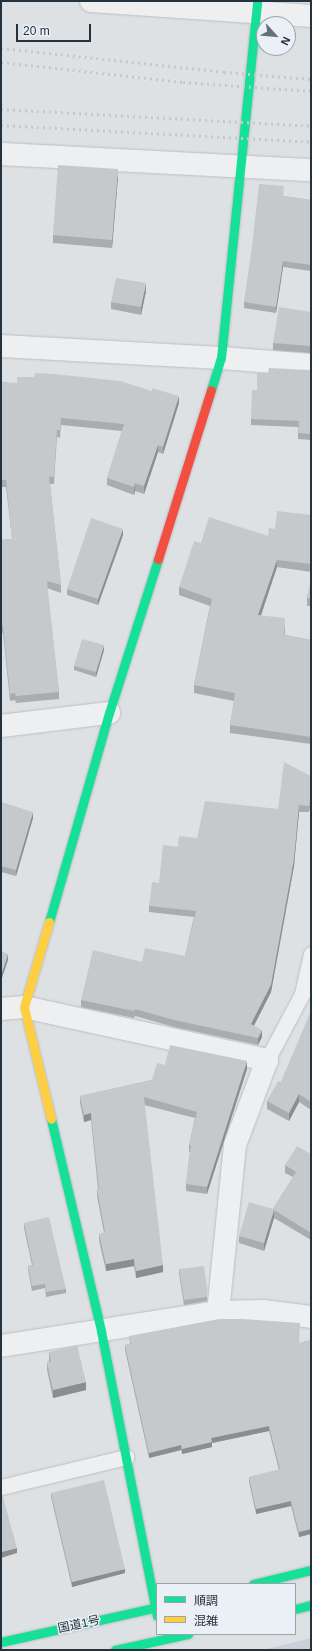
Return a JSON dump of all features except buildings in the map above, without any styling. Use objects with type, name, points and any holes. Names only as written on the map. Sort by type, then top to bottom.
[{"type":"main road","points":[[156,1610],[101,1331],[24,1007],[109,713],[221,358],[256,7]]},
{"type":"main road","points":[[257,1583],[311,1570]]},
{"type":"main road","points":[[296,1609],[311,1605]]},
{"type":"main road","name":"国道1号","points":[[1,1642],[156,1610]]},
{"type":"main road","points":[[115,1650],[184,1635]]},
{"type":"street","points":[[91,1],[256,7],[311,16]]},
{"type":"street","points":[[1,154],[311,170]]},
{"type":"street","points":[[1,346],[221,358],[311,365]]},
{"type":"street","points":[[1,726],[109,713]]},
{"type":"street","points":[[1,1009],[24,1007],[267,1060],[235,1145],[218,1312]]},
{"type":"street","points":[[1,1346],[218,1312],[263,1312],[311,1317]]},
{"type":"lane","points":[[267,1060],[302,994],[311,954]]},
{"type":"lane","points":[[1,1487],[126,1457]]},
{"type":"shaded area","points":[[311,1638],[311,1650],[267,1650],[267,1649]]},
{"type":"railway","points":[[1,48],[224,72],[311,79]]},
{"type":"railway","points":[[1,62],[183,82],[311,91]]},
{"type":"railway","points":[[1,109],[311,126]]},
{"type":"railway","points":[[1,125],[311,142]]},
{"type":"traffic: fast","points":[[211,390],[221,358],[257,1]]},
{"type":"traffic: fast","points":[[49,922],[109,713],[158,559]]},
{"type":"traffic: fast","points":[[51,1119],[101,1331],[156,1611]]},
{"type":"traffic: fast","points":[[257,1583],[311,1570]]},
{"type":"traffic: fast","points":[[296,1609],[311,1605]]},
{"type":"traffic: fast","points":[[1,1642],[156,1607]]},
{"type":"traffic: fast","points":[[115,1650],[183,1635]]},
{"type":"traffic: slow","points":[[49,922],[24,1007],[51,1119]]},
{"type":"traffic: jam","points":[[158,559],[211,390]]}]
